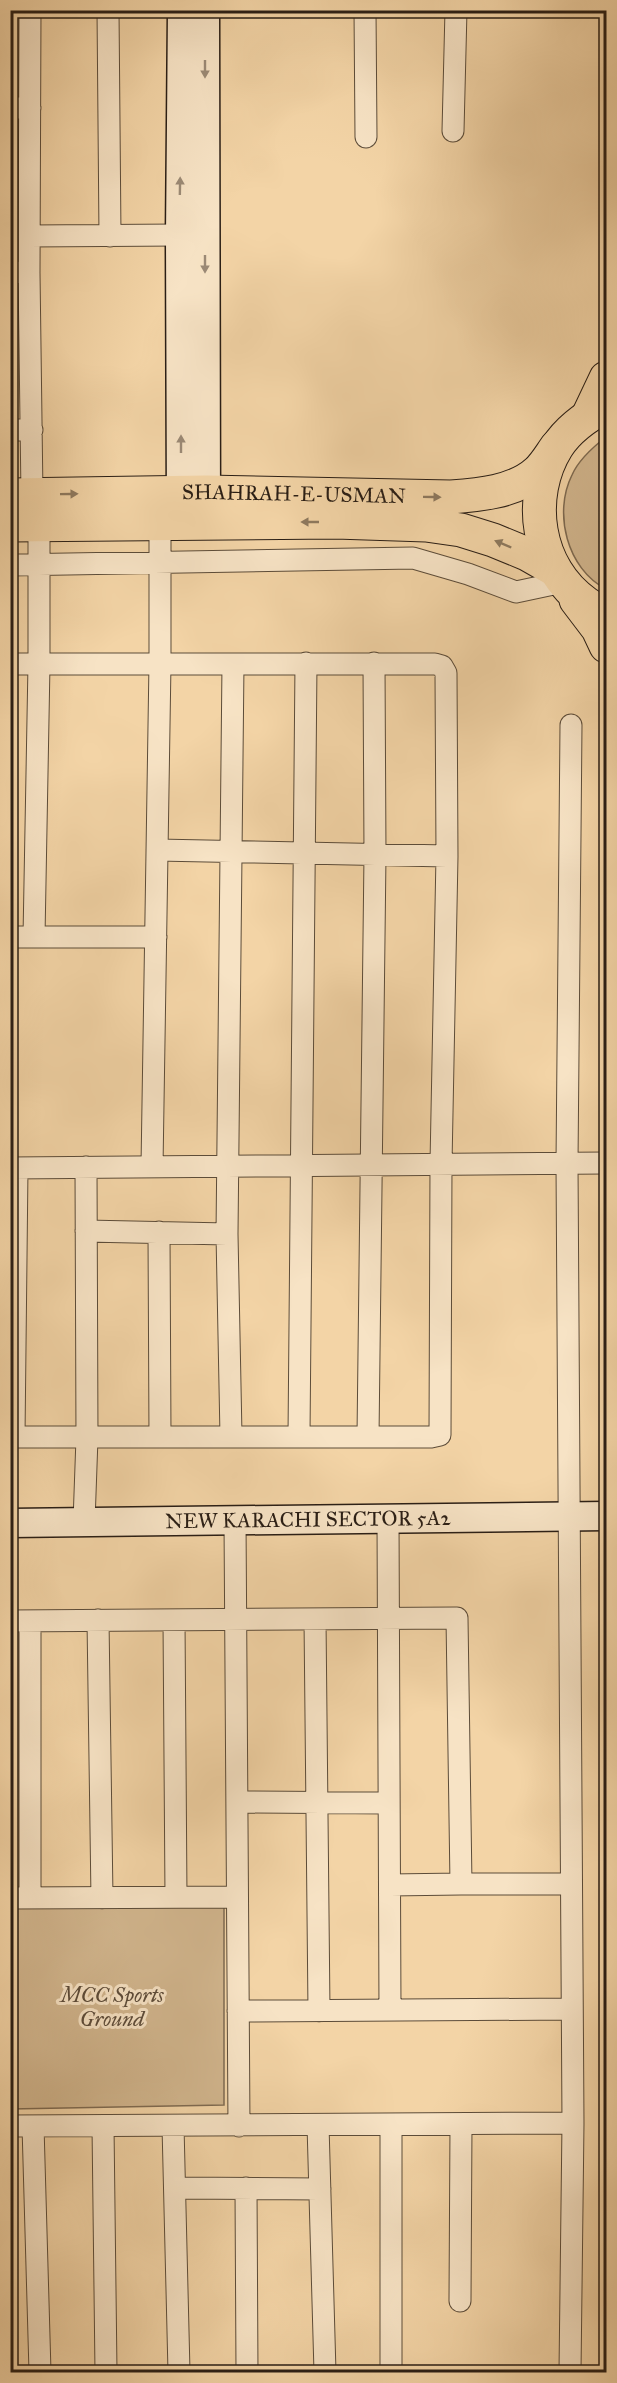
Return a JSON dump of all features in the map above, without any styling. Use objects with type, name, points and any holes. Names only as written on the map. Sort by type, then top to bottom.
[{"type":"main road","points":[[606,378],[597,411],[571,429],[557,446],[543,476],[538,508],[542,540],[559,576],[598,629],[606,646]]},
{"type":"main road","name":"SHAHRAH-E-USMAN","points":[[23,510],[187,511],[481,494],[512,486],[536,473],[557,446]]},
{"type":"main road","name":"SHAHRAH-E-USMAN","points":[[187,511],[336,522],[426,525],[461,530],[527,554],[559,576]]},
{"type":"main road","points":[[559,576],[586,603],[606,614]]},
{"type":"street","points":[[30,10],[20,108],[29,236],[20,272],[32,430],[23,510],[40,565],[34,937]]},
{"type":"street","points":[[108,10],[110,236]]},
{"type":"street","points":[[182,10],[180,234],[187,511]]},
{"type":"street","points":[[152,1167],[160,564],[187,511],[205,10]]},
{"type":"street","points":[[365,10],[366,137]]},
{"type":"street","points":[[453,131],[456,10]]},
{"type":"street","points":[[29,236],[180,234]]},
{"type":"street","points":[[10,430],[32,430]]},
{"type":"street","points":[[10,565],[413,558],[468,573],[516,592],[559,576]]},
{"type":"street","points":[[299,1436],[306,663]]},
{"type":"street","points":[[10,664],[374,663],[442,666],[446,673],[447,856],[441,1164],[440,1435],[431,1437],[12,1437],[14,1168],[301,1166],[441,1164],[606,1163]]},
{"type":"street","points":[[369,1437],[375,855],[374,663]]},
{"type":"street","points":[[231,1436],[227,1234],[233,664]]},
{"type":"street","points":[[570,2373],[573,2123],[567,1163],[571,725]]},
{"type":"street","points":[[157,850],[447,856]]},
{"type":"street","points":[[10,937],[156,937]]},
{"type":"street","points":[[84,1522],[87,1438],[86,1167]]},
{"type":"street","points":[[86,1231],[227,1234]]},
{"type":"street","points":[[159,1232],[160,1437]]},
{"type":"street","name":"NEW KARACHI SECTOR 5A2","points":[[10,1522],[606,1516]]},
{"type":"street","points":[[387,1518],[390,2010]]},
{"type":"street","points":[[235,1520],[239,2126]]},
{"type":"street","points":[[237,1897],[20,1898],[20,1621],[457,1618],[461,1884]]},
{"type":"street","points":[[315,1619],[319,2011]]},
{"type":"street","points":[[98,1620],[102,1898]]},
{"type":"street","points":[[174,1620],[176,1897]]},
{"type":"street","points":[[237,1802],[389,1803]]},
{"type":"street","points":[[390,1885],[571,1884]]},
{"type":"street","points":[[238,2011],[572,2009]]},
{"type":"street","points":[[10,2126],[573,2123]]},
{"type":"street","points":[[318,2125],[325,2373]]},
{"type":"street","points":[[391,2125],[391,2373]]},
{"type":"street","points":[[460,2301],[461,2125]]},
{"type":"street","points":[[33,2126],[40,2373]]},
{"type":"street","points":[[103,2126],[106,2373]]},
{"type":"street","points":[[173,2126],[179,2373]]},
{"type":"street","points":[[175,2188],[320,2189]]},
{"type":"street","points":[[246,2188],[247,2373]]},
{"type":"green space","points":[[606,437],[606,589],[593,580],[573,554],[567,539],[564,506],[566,490],[578,464]]},
{"type":"green space","name":"MCC Sports Ground","points":[[10,1907],[224,1907],[224,2105],[11,2109]]}]
